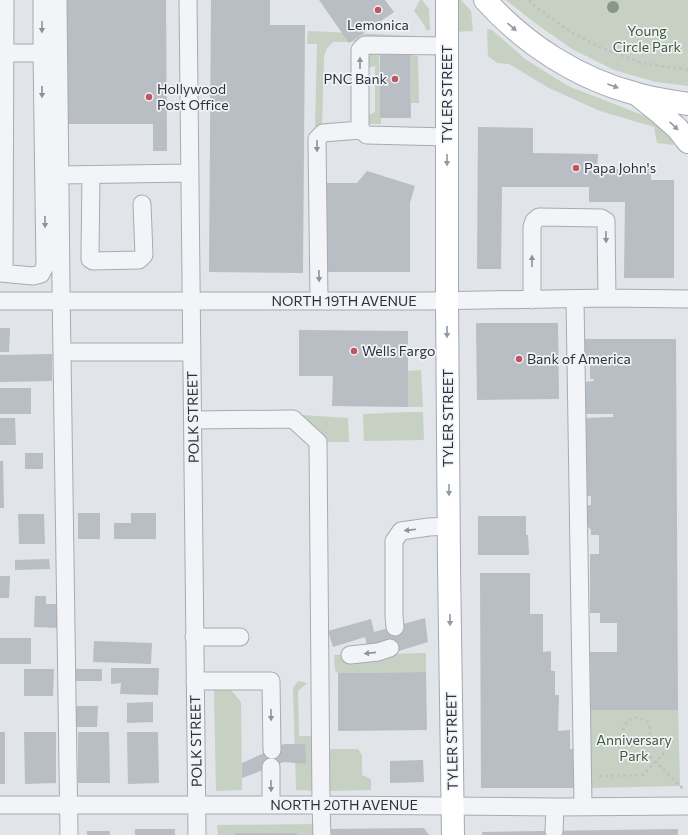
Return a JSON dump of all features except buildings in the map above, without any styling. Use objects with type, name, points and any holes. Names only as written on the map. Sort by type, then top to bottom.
[{"type":"main road","name":"TYLER STREET","points":[[447,0],[447,301],[453,835]]},
{"type":"main road","points":[[484,0],[512,27],[531,42],[573,69],[591,78],[635,94],[688,104]]},
{"type":"main road","points":[[635,94],[660,113],[688,142]]},
{"type":"street","points":[[5,0],[3,53],[2,273],[33,276],[41,274],[45,266],[42,0]]},
{"type":"street","points":[[58,0],[69,835]]},
{"type":"street","name":"POLK STREET","points":[[188,0],[197,835]]},
{"type":"street","points":[[360,130],[360,50],[365,45],[447,46]]},
{"type":"street","points":[[3,53],[42,53]]},
{"type":"street","points":[[319,301],[317,139],[323,133],[360,130],[367,135],[447,137]]},
{"type":"street","points":[[60,176],[190,173]]},
{"type":"street","points":[[91,175],[90,259],[93,261],[139,260],[142,258],[144,255],[142,204]]},
{"type":"street","points":[[532,300],[532,227],[534,221],[539,217],[601,218],[606,221],[608,298]]},
{"type":"street","name":"NORTH 19TH AVENUE","points":[[0,301],[447,301],[608,298],[688,299]]},
{"type":"street","points":[[575,299],[583,806]]},
{"type":"street","points":[[62,352],[192,352]]},
{"type":"street","points":[[193,420],[293,419],[318,442],[320,805],[322,835]]},
{"type":"street","points":[[395,627],[394,541],[401,531],[449,526]]},
{"type":"street","points":[[194,637],[240,637]]},
{"type":"street","points":[[350,655],[378,652],[390,648]]},
{"type":"street","points":[[195,681],[271,681],[272,750]]},
{"type":"street","points":[[271,767],[272,804]]},
{"type":"street","name":"NORTH 20TH AVENUE","points":[[0,805],[272,804],[555,807],[686,798]]},
{"type":"street","points":[[554,831],[555,807]]},
{"type":"path","points":[[529,0],[536,7],[571,32],[599,47],[642,63],[688,70]]},
{"type":"path","points":[[596,776],[643,775],[656,762],[667,750],[650,736],[648,722],[640,718],[633,718],[628,722],[624,728],[623,735],[631,743],[640,746],[656,762],[686,798]]},
{"type":"path","points":[[582,740],[593,744],[604,744],[618,747],[636,745]]},
{"type":"green space","points":[[420,0],[422,0],[429,9],[430,30],[426,30],[425,26],[414,11]]},
{"type":"green space","points":[[455,0],[461,0],[471,11],[473,31],[455,32]]},
{"type":"green space","name":"Young Circle Park","points":[[506,0],[688,0],[688,86],[656,82],[614,70],[572,49]]},
{"type":"green space","points":[[487,29],[492,30],[525,59],[568,86],[650,118],[669,135],[674,145],[657,143],[654,127],[600,111],[549,88],[509,64],[497,63],[488,56]]},
{"type":"green space","points":[[308,31],[417,36],[417,41],[333,42],[327,48],[324,56],[322,128],[318,129],[315,127],[317,44],[307,44]]},
{"type":"green space","points":[[379,49],[381,124],[366,124],[366,116],[375,112],[375,66],[365,69],[365,51]]},
{"type":"green space","points":[[410,55],[418,56],[419,103],[411,103]]},
{"type":"green space","points":[[421,370],[423,407],[408,407],[408,371]]},
{"type":"green space","points":[[423,412],[424,440],[364,441],[363,414]]},
{"type":"green space","points":[[302,415],[348,418],[349,442],[322,442],[293,419]]},
{"type":"green space","points":[[426,653],[426,672],[338,673],[335,671],[334,655]]},
{"type":"green space","points":[[298,681],[307,683],[298,691],[299,736],[320,736],[320,791],[296,790],[293,688]]},
{"type":"green space","points":[[214,690],[231,690],[241,702],[242,790],[216,791]]},
{"type":"green space","name":"Anniversary Park","points":[[591,710],[678,710],[680,786],[589,788]]},
{"type":"green space","points":[[331,749],[358,749],[362,755],[362,775],[371,779],[371,790],[328,791],[327,753]]},
{"type":"green space","points":[[321,824],[322,835],[218,835],[217,825]]},
{"type":"place","name":"Lemonica","points":[[378,10]]},
{"type":"place","name":"PNC Bank","points":[[395,79]]},
{"type":"place","name":"Hollywood Post Office","points":[[149,97]]},
{"type":"place","name":"Papa John's","points":[[576,168]]},
{"type":"place","name":"Wells Fargo","points":[[354,351]]},
{"type":"place","name":"Bank of America","points":[[519,359]]}]
